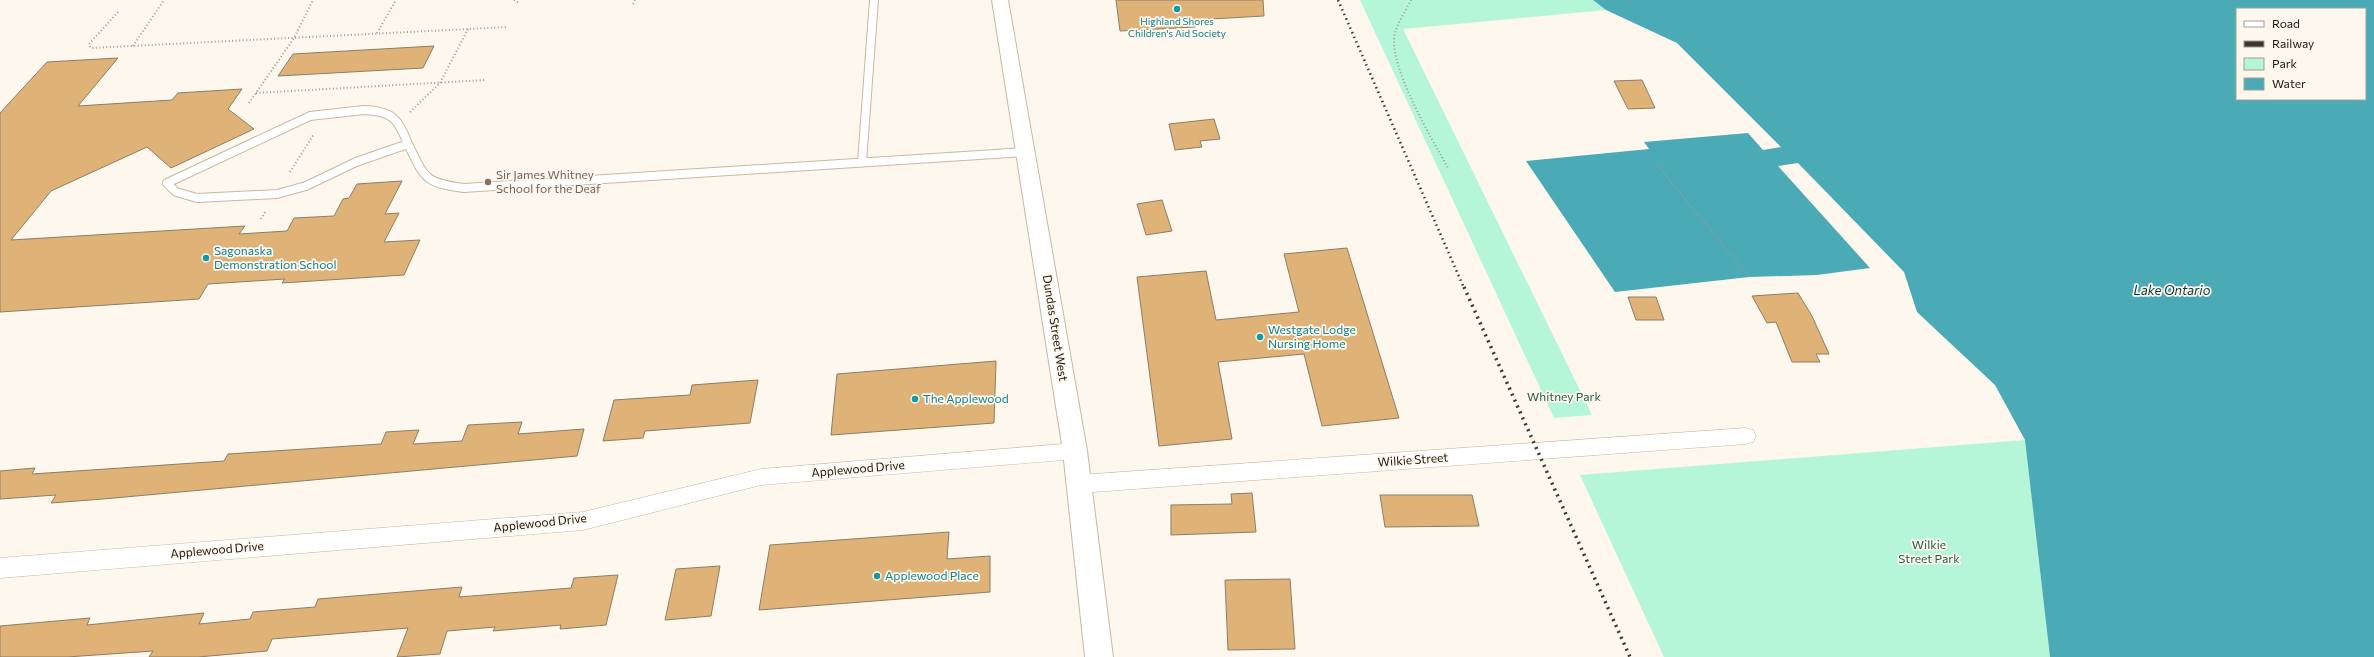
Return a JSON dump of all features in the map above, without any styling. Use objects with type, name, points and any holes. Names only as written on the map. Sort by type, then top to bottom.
[{"type":"main road","name":"Dundas Street West","points":[[1000,0],[1080,484],[1099,657]]},
{"type":"street","name":"Wilkie Street","points":[[1080,484],[1746,436]]},
{"type":"street","name":"Applewood Drive","points":[[0,568],[583,521],[761,477],[1075,451]]},
{"type":"lane","points":[[862,162],[874,0]]},
{"type":"lane","points":[[408,144],[356,162],[306,186],[277,194],[197,198],[176,192],[167,183],[294,123],[328,112],[380,111],[391,115],[398,124],[408,144],[423,174],[440,184],[464,188],[1026,152]]},
{"type":"path","points":[[133,46],[164,0]]},
{"type":"path","points":[[249,103],[294,38],[312,0]]},
{"type":"path","points":[[377,34],[396,0]]},
{"type":"path","points":[[514,0],[519,3]]},
{"type":"path","points":[[633,4],[635,0]]},
{"type":"path","points":[[1411,0],[1395,34],[1394,53],[1420,117],[1448,168]]},
{"type":"path","points":[[118,12],[89,44],[91,48],[508,27]]},
{"type":"path","points":[[398,124],[440,82],[468,29]]},
{"type":"path","points":[[256,93],[485,80]]},
{"type":"path","points":[[261,219],[343,88]]},
{"type":"path","points":[[1658,166],[1749,277]]},
{"type":"green space","name":"Whitney Park","points":[[1360,0],[1593,0],[1606,10],[1403,29],[1592,415],[1554,418]]},
{"type":"green space","name":"Wilkie Street Park","points":[[2025,440],[2050,657],[1664,657],[1580,475]]},
{"type":"water","name":"Lake Ontario","points":[[1593,0],[2374,0],[2374,657],[2050,657],[2025,440],[1995,385],[1917,312],[1904,272],[1798,163],[1778,166],[1870,268],[1817,275],[1749,277],[1615,292],[1526,161],[1649,149],[1644,142],[1748,133],[1763,150],[1781,147],[1677,43],[1606,10]]},
{"type":"building","name":"Highland Shores Children's Aid Society","points":[[1116,0],[1263,0],[1264,16],[1193,20],[1195,27],[1120,31]]},
{"type":"building","points":[[434,46],[423,68],[278,76],[293,54]]},
{"type":"building","points":[[118,58],[78,106],[172,100],[178,93],[242,89],[228,109],[254,129],[171,168],[147,147],[51,191],[11,240],[245,226],[239,234],[287,231],[294,218],[334,216],[343,199],[349,198],[357,184],[402,181],[385,214],[399,213],[384,242],[420,240],[404,275],[282,283],[285,279],[208,284],[199,299],[0,312],[0,113],[47,62]]},
{"type":"building","points":[[1642,80],[1655,108],[1628,109],[1614,81]]},
{"type":"building","points":[[1214,119],[1220,139],[1200,141],[1202,147],[1175,150],[1169,124]]},
{"type":"building","points":[[1162,200],[1172,231],[1146,235],[1137,204]]},
{"type":"building","name":"Westgate Lodge Nursing Home","points":[[1347,248],[1399,418],[1322,426],[1304,354],[1218,362],[1232,439],[1159,446],[1137,277],[1206,271],[1216,320],[1299,312],[1284,254]]},
{"type":"building","points":[[1798,293],[1812,316],[1829,354],[1816,354],[1820,362],[1792,362],[1776,322],[1767,323],[1752,296]]},
{"type":"building","points":[[1628,297],[1656,297],[1664,320],[1636,320]]},
{"type":"building","name":"The Applewood","points":[[996,361],[994,423],[831,435],[837,374]]},
{"type":"building","points":[[758,380],[750,423],[645,431],[643,438],[603,441],[614,400],[690,395],[692,385]]},
{"type":"building","points":[[522,422],[518,434],[584,429],[577,456],[51,503],[56,495],[0,499],[0,471],[35,468],[32,474],[224,461],[228,454],[381,444],[386,432],[419,430],[413,444],[462,441],[468,425]]},
{"type":"building","points":[[1252,493],[1256,532],[1171,535],[1171,505],[1232,504],[1231,494]]},
{"type":"building","points":[[1380,495],[1472,495],[1479,526],[1385,527]]},
{"type":"building","name":"Applewood Place","points":[[949,532],[947,559],[990,556],[990,592],[759,610],[770,545]]},
{"type":"building","points":[[720,566],[711,616],[665,620],[676,569]]},
{"type":"building","points":[[618,575],[606,625],[560,629],[561,625],[493,631],[495,627],[447,631],[440,654],[397,657],[408,628],[272,639],[267,651],[198,657],[149,657],[153,651],[67,657],[0,657],[0,626],[90,618],[87,625],[204,613],[199,624],[250,619],[253,612],[315,607],[318,599],[462,587],[459,597],[571,588],[574,578]]},
{"type":"building","points":[[1290,579],[1295,649],[1228,650],[1225,580]]},
{"type":"railway","points":[[1338,0],[1464,288]]},
{"type":"railway","points":[[1464,287],[1630,657]]},
{"type":"place","name":"Highland Shores Children's Aid Society","points":[[1177,9]]},
{"type":"place","name":"Sir James Whitney School for the Deaf","points":[[488,182]]},
{"type":"place","name":"Sagonaska Demonstration School","points":[[206,258]]},
{"type":"place","name":"Westgate Lodge Nursing Home","points":[[1260,337]]},
{"type":"place","name":"The Applewood","points":[[915,399]]},
{"type":"place","name":"Applewood Place","points":[[877,576]]}]
